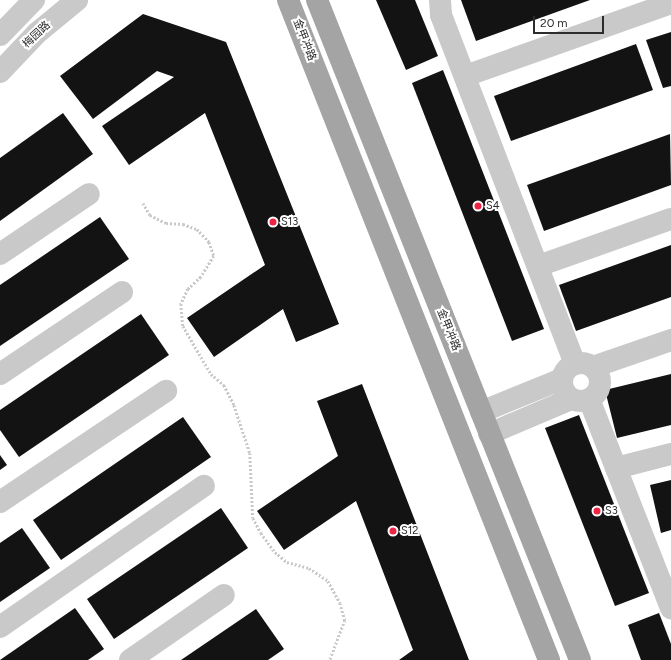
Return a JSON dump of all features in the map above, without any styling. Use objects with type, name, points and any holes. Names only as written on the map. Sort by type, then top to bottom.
[{"type":"main road","name":"金甲冲路","points":[[288,0],[549,660]]},
{"type":"main road","name":"金甲冲路","points":[[317,0],[580,660]]},
{"type":"street","points":[[0,35],[34,0]]},
{"type":"street","name":"梅园路","points":[[0,72],[38,33],[77,0]]},
{"type":"street","points":[[440,0],[441,15],[538,266],[578,382],[616,468],[671,608]]},
{"type":"street","points":[[465,76],[671,3]]},
{"type":"street","points":[[0,254],[89,194]]},
{"type":"street","points":[[538,266],[671,219]]},
{"type":"street","points":[[0,374],[122,292]]},
{"type":"street","points":[[489,434],[578,382],[671,340]]},
{"type":"street","points":[[481,412],[578,382]]},
{"type":"street","points":[[0,502],[166,391]]},
{"type":"street","points":[[616,468],[671,454]]},
{"type":"street","points":[[0,626],[204,486]]},
{"type":"street","points":[[130,660],[224,595]]},
{"type":"path","points":[[143,203],[150,215],[166,223],[183,224],[197,229],[209,242],[214,256],[201,277],[188,289],[181,304],[183,326],[211,374],[224,385],[234,405],[250,453],[253,518],[261,533],[275,552],[287,562],[310,568],[328,581],[340,603],[345,620],[330,660]]},
{"type":"building","points":[[376,0],[415,0],[438,56],[406,70]]},
{"type":"building","points":[[461,0],[590,0],[476,41]]},
{"type":"building","name":"S13","points":[[143,14],[226,42],[339,324],[296,342],[283,309],[214,357],[187,318],[265,265],[205,113],[129,165],[102,126],[174,77],[157,71],[93,119],[60,76]]},
{"type":"building","points":[[671,32],[671,86],[663,88],[646,40]]},
{"type":"building","points":[[636,44],[653,90],[511,141],[494,96]]},
{"type":"building","name":"S4","points":[[443,70],[544,329],[512,341],[412,83]]},
{"type":"building","points":[[63,113],[93,154],[0,221],[0,158]]},
{"type":"building","points":[[670,134],[671,185],[544,231],[527,185]]},
{"type":"building","points":[[100,217],[129,259],[0,346],[0,285]]},
{"type":"building","points":[[671,245],[671,297],[576,331],[559,285]]},
{"type":"building","points":[[141,314],[169,355],[19,457],[0,430],[0,410]]},
{"type":"building","points":[[671,374],[671,425],[617,438],[605,390]]},
{"type":"building","name":"S12","points":[[362,384],[469,660],[399,660],[413,650],[356,501],[284,550],[257,511],[338,456],[317,401]]},
{"type":"building","name":"S3","points":[[579,415],[649,593],[615,606],[545,428]]},
{"type":"building","points":[[183,417],[211,457],[61,560],[33,520]]},
{"type":"building","points":[[0,455],[7,465],[0,470]]},
{"type":"building","points":[[671,480],[671,530],[661,533],[650,485]]},
{"type":"building","points":[[221,508],[248,548],[114,639],[87,599]]},
{"type":"building","points":[[22,528],[50,568],[0,602],[0,543]]},
{"type":"building","points":[[75,608],[104,649],[88,660],[0,660]]},
{"type":"building","points":[[256,609],[284,649],[268,660],[181,660]]},
{"type":"building","points":[[659,613],[671,644],[671,660],[641,660],[628,625]]},
{"type":"place","name":"S4","points":[[478,206]]},
{"type":"place","name":"S13","points":[[273,222]]},
{"type":"place","name":"S3","points":[[597,511]]},
{"type":"place","name":"S12","points":[[393,531]]}]
